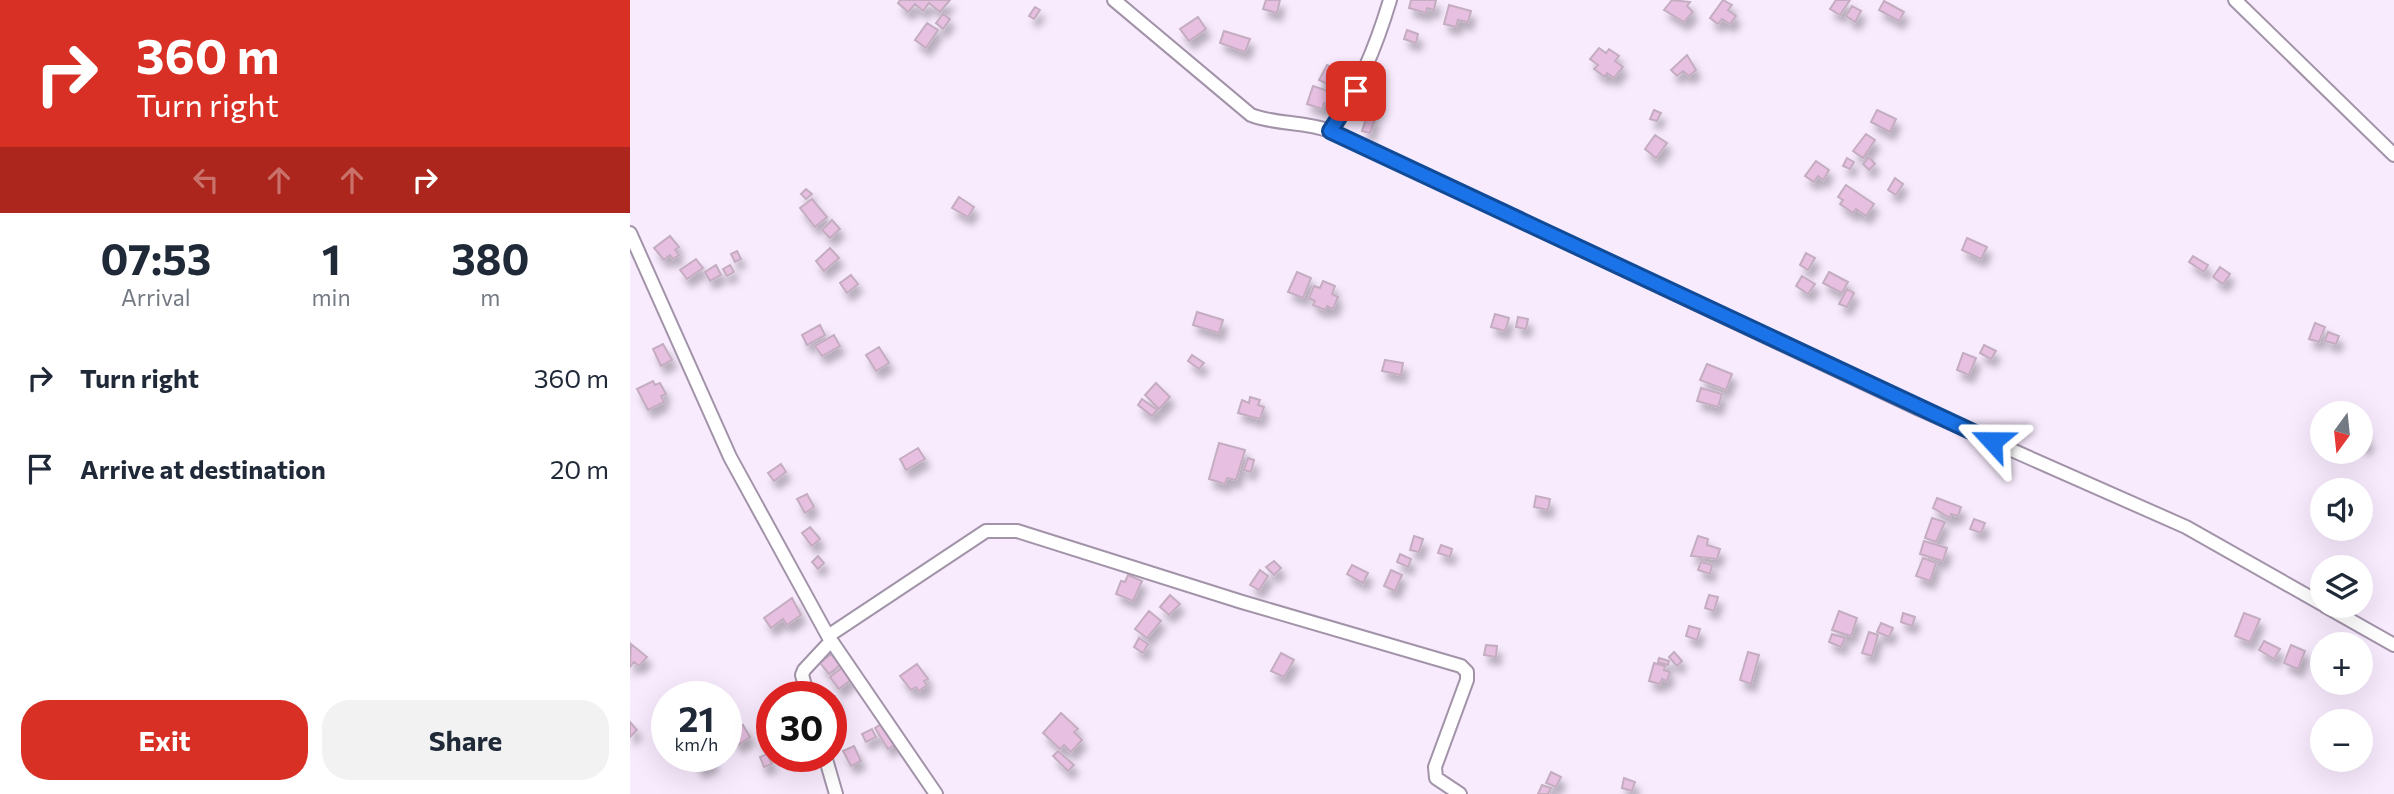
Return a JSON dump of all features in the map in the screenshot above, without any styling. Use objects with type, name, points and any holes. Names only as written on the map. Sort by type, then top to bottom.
[{"type":"street","points":[[1114,0],[1251,115],[1269,122],[1311,124],[1330,131],[1919,410],[2186,527],[2310,598]]},
{"type":"street","points":[[1330,131],[1356,91],[1373,55],[1390,0]]},
{"type":"street","points":[[2235,0],[2394,155]]},
{"type":"street","points":[[630,233],[730,457],[830,638],[936,794]]},
{"type":"street","points":[[806,681],[804,670],[830,638],[986,531],[1017,531],[1242,602],[1461,666],[1467,672],[1467,680],[1435,767],[1436,778],[1460,794]]},
{"type":"street","points":[[2346,618],[2394,645]]},
{"type":"street","points":[[830,772],[836,794]]},
{"type":"building","points":[[900,0],[950,0],[940,12],[929,3],[923,11],[915,4],[908,12],[898,3]]},
{"type":"building","points":[[1266,0],[1280,0],[1277,13],[1263,9]]},
{"type":"building","points":[[1411,0],[1436,0],[1434,10],[1427,8],[1426,13],[1409,8]]},
{"type":"building","points":[[1672,0],[1690,2],[1687,6],[1693,12],[1684,22],[1664,10]]},
{"type":"building","points":[[1723,0],[1732,5],[1728,10],[1736,16],[1730,24],[1722,19],[1718,24],[1710,18]]},
{"type":"building","points":[[1836,0],[1850,0],[1840,15],[1830,9]]},
{"type":"building","points":[[1884,1],[1904,12],[1899,21],[1879,10]]},
{"type":"building","points":[[1449,5],[1471,11],[1468,22],[1458,20],[1456,27],[1444,24]]},
{"type":"building","points":[[1852,6],[1861,11],[1855,22],[1846,16]]},
{"type":"building","points":[[1035,7],[1040,10],[1034,19],[1029,16]]},
{"type":"building","points":[[943,14],[950,19],[943,29],[936,23]]},
{"type":"building","points":[[1198,17],[1206,29],[1189,41],[1180,29]]},
{"type":"building","points":[[927,23],[938,30],[926,48],[915,40]]},
{"type":"building","points":[[1407,30],[1418,34],[1416,43],[1404,39]]},
{"type":"building","points":[[1224,31],[1250,39],[1245,52],[1220,43]]},
{"type":"building","points":[[1599,48],[1606,53],[1609,49],[1619,56],[1615,61],[1623,67],[1614,78],[1607,73],[1605,77],[1594,69],[1598,65],[1590,59]]},
{"type":"building","points":[[1687,55],[1696,70],[1689,76],[1683,71],[1677,76],[1671,70]]},
{"type":"building","points":[[1327,65],[1350,76],[1342,91],[1319,80]]},
{"type":"building","points":[[1313,86],[1328,91],[1327,95],[1333,97],[1330,105],[1324,103],[1322,109],[1307,104]]},
{"type":"building","points":[[1362,92],[1375,97],[1370,111],[1357,107]]},
{"type":"building","points":[[1654,110],[1661,113],[1657,121],[1650,119]]},
{"type":"building","points":[[1877,110],[1896,119],[1890,132],[1871,122]]},
{"type":"building","points":[[1367,116],[1375,119],[1370,133],[1362,131]]},
{"type":"building","points":[[1866,134],[1875,140],[1863,158],[1853,151]]},
{"type":"building","points":[[1655,135],[1667,143],[1656,158],[1645,149]]},
{"type":"building","points":[[1869,157],[1875,164],[1869,170],[1863,164]]},
{"type":"building","points":[[1847,158],[1854,162],[1850,169],[1843,166]]},
{"type":"building","points":[[1816,161],[1829,170],[1823,180],[1818,176],[1814,182],[1805,176]]},
{"type":"building","points":[[1895,178],[1903,184],[1896,195],[1888,190]]},
{"type":"building","points":[[1846,185],[1874,204],[1866,216],[1856,209],[1853,213],[1840,204],[1843,200],[1838,197]]},
{"type":"building","points":[[806,189],[812,194],[806,199],[801,194]]},
{"type":"building","points":[[959,197],[974,207],[968,217],[952,208]]},
{"type":"building","points":[[812,199],[827,217],[815,227],[800,208]]},
{"type":"building","points":[[832,220],[840,229],[830,238],[822,230]]},
{"type":"building","points":[[670,236],[679,247],[675,250],[679,255],[673,259],[670,255],[664,260],[654,248]]},
{"type":"building","points":[[1967,238],[1987,247],[1981,259],[1962,250]]},
{"type":"building","points":[[830,248],[839,258],[824,271],[816,261]]},
{"type":"building","points":[[737,251],[741,259],[735,262],[731,254]]},
{"type":"building","points":[[1806,253],[1815,258],[1808,270],[1800,265]]},
{"type":"building","points":[[2193,256],[2208,265],[2204,272],[2189,262]]},
{"type":"building","points":[[696,259],[703,268],[687,279],[680,270]]},
{"type":"building","points":[[716,265],[721,275],[710,281],[705,272]]},
{"type":"building","points":[[730,265],[734,272],[727,276],[723,269]]},
{"type":"building","points":[[2220,267],[2230,274],[2223,284],[2213,277]]},
{"type":"building","points":[[1297,272],[1311,278],[1303,298],[1288,292]]},
{"type":"building","points":[[1829,272],[1848,282],[1842,293],[1823,283]]},
{"type":"building","points":[[851,275],[858,284],[847,293],[840,283]]},
{"type":"building","points":[[1802,276],[1815,284],[1808,294],[1796,286]]},
{"type":"building","points":[[1323,281],[1335,286],[1332,294],[1338,297],[1333,309],[1327,306],[1325,310],[1313,305],[1315,301],[1309,298],[1314,286],[1320,288]]},
{"type":"building","points":[[1847,289],[1854,293],[1847,307],[1839,304]]},
{"type":"building","points":[[1197,312],[1223,320],[1219,333],[1193,325]]},
{"type":"building","points":[[1495,314],[1509,318],[1505,331],[1491,327]]},
{"type":"building","points":[[1518,317],[1528,319],[1526,329],[1516,327]]},
{"type":"building","points":[[2315,323],[2325,327],[2319,342],[2309,339]]},
{"type":"building","points":[[820,325],[825,335],[807,345],[802,335]]},
{"type":"building","points":[[2328,332],[2339,336],[2336,344],[2325,341]]},
{"type":"building","points":[[834,335],[840,346],[822,356],[815,346]]},
{"type":"building","points":[[663,344],[672,360],[661,366],[653,349]]},
{"type":"building","points":[[1984,345],[1996,351],[1991,359],[1980,353]]},
{"type":"building","points":[[879,347],[889,363],[876,371],[866,355]]},
{"type":"building","points":[[1963,353],[1976,358],[1969,375],[1957,370]]},
{"type":"building","points":[[1192,355],[1204,363],[1199,369],[1188,361]]},
{"type":"building","points":[[1385,360],[1403,363],[1401,375],[1382,371]]},
{"type":"building","points":[[1707,364],[1732,374],[1726,390],[1700,380]]},
{"type":"building","points":[[653,381],[655,385],[660,383],[666,394],[661,396],[664,402],[648,410],[637,389]]},
{"type":"building","points":[[1156,383],[1170,397],[1159,409],[1145,395]]},
{"type":"building","points":[[1701,388],[1722,394],[1718,407],[1697,401]]},
{"type":"building","points":[[1250,397],[1260,400],[1258,405],[1264,407],[1260,419],[1238,413],[1242,400],[1249,403]]},
{"type":"building","points":[[1142,399],[1157,410],[1152,416],[1138,405]]},
{"type":"building","points":[[1219,443],[1245,450],[1236,480],[1227,478],[1225,484],[1209,479]]},
{"type":"building","points":[[918,448],[925,459],[906,470],[900,459]]},
{"type":"building","points":[[1248,458],[1254,460],[1251,472],[1244,470]]},
{"type":"building","points":[[781,464],[786,472],[774,481],[768,473]]},
{"type":"building","points":[[807,494],[814,507],[805,513],[797,499]]},
{"type":"building","points":[[1536,496],[1550,499],[1548,510],[1534,507]]},
{"type":"building","points":[[1937,498],[1961,507],[1958,516],[1951,514],[1950,518],[1933,508]]},
{"type":"building","points":[[1932,518],[1945,522],[1936,542],[1925,538]]},
{"type":"building","points":[[1974,519],[1985,523],[1981,533],[1970,529]]},
{"type":"building","points":[[810,527],[820,539],[812,546],[802,533]]},
{"type":"building","points":[[1414,536],[1423,539],[1419,552],[1410,550]]},
{"type":"building","points":[[1698,536],[1708,539],[1707,545],[1720,549],[1717,559],[1691,556]]},
{"type":"building","points":[[1924,541],[1947,548],[1943,561],[1920,554]]},
{"type":"building","points":[[1441,545],[1452,549],[1450,557],[1438,553]]},
{"type":"building","points":[[1400,554],[1411,559],[1408,567],[1397,562]]},
{"type":"building","points":[[818,556],[824,563],[818,569],[812,562]]},
{"type":"building","points":[[1923,558],[1936,563],[1930,581],[1916,576]]},
{"type":"building","points":[[1274,561],[1281,568],[1274,575],[1266,567]]},
{"type":"building","points":[[1701,562],[1712,565],[1710,574],[1698,570]]},
{"type":"building","points":[[1352,565],[1368,573],[1363,583],[1347,574]]},
{"type":"building","points":[[1260,570],[1268,576],[1259,590],[1250,585]]},
{"type":"building","points":[[1391,570],[1402,575],[1395,591],[1384,586]]},
{"type":"building","points":[[1128,575],[1142,581],[1133,601],[1116,594],[1121,581],[1125,582]]},
{"type":"building","points":[[1170,595],[1180,604],[1169,615],[1160,607]]},
{"type":"building","points":[[1709,595],[1718,597],[1714,611],[1705,608]]},
{"type":"building","points":[[792,598],[801,615],[787,625],[783,619],[771,628],[764,618]]},
{"type":"building","points":[[1149,611],[1161,621],[1147,638],[1135,629]]},
{"type":"building","points":[[1839,611],[1857,618],[1851,636],[1832,630]]},
{"type":"building","points":[[1903,613],[1915,617],[1912,626],[1901,622]]},
{"type":"building","points":[[2244,613],[2260,619],[2250,642],[2235,636]]},
{"type":"building","points":[[1881,623],[1893,628],[1889,637],[1877,632]]},
{"type":"building","points":[[1689,626],[1700,629],[1697,640],[1686,636]]},
{"type":"building","points":[[1869,632],[1878,635],[1872,656],[1862,653]]},
{"type":"building","points":[[1832,634],[1845,638],[1841,647],[1829,642]]},
{"type":"building","points":[[1139,638],[1148,644],[1143,653],[1134,647]]},
{"type":"building","points":[[2264,641],[2280,649],[2274,659],[2259,650]]},
{"type":"building","points":[[631,644],[647,657],[639,666],[634,662],[630,667]]},
{"type":"building","points":[[1486,645],[1497,646],[1496,657],[1484,655]]},
{"type":"building","points":[[2291,645],[2305,651],[2298,669],[2284,663]]},
{"type":"building","points":[[1674,652],[1682,661],[1677,666],[1669,657]]},
{"type":"building","points":[[1748,652],[1759,655],[1751,684],[1740,680]]},
{"type":"building","points":[[1281,653],[1294,660],[1284,677],[1271,671]]},
{"type":"building","points":[[831,654],[840,665],[829,674],[820,663]]},
{"type":"building","points":[[1659,658],[1669,661],[1668,665],[1658,662]]},
{"type":"building","points":[[1654,663],[1665,666],[1664,670],[1670,672],[1667,681],[1662,679],[1660,684],[1649,681]]},
{"type":"building","points":[[917,664],[928,679],[924,681],[927,685],[919,691],[916,687],[911,690],[900,676]]},
{"type":"building","points":[[843,667],[852,679],[847,683],[833,681],[830,677]]},
{"type":"building","points":[[1061,713],[1078,729],[1074,732],[1082,740],[1071,752],[1064,745],[1060,749],[1043,733]]},
{"type":"building","points":[[630,722],[637,730],[630,737]]},
{"type":"building","points":[[884,722],[897,743],[888,749],[875,728]]},
{"type":"building","points":[[742,726],[750,737],[742,742]]},
{"type":"building","points":[[872,729],[876,737],[866,742],[862,734]]},
{"type":"building","points":[[854,746],[861,761],[851,766],[847,758],[847,749]]},
{"type":"building","points":[[1058,751],[1074,765],[1068,771],[1053,756]]},
{"type":"building","points":[[1551,772],[1561,777],[1556,787],[1546,783]]},
{"type":"building","points":[[1624,778],[1635,782],[1632,791],[1622,788]]},
{"type":"building","points":[[1542,785],[1551,788],[1548,794],[1538,794]]},
{"type":"route","points":[[1356,91],[1330,131],[1919,410],[1992,441]]}]
